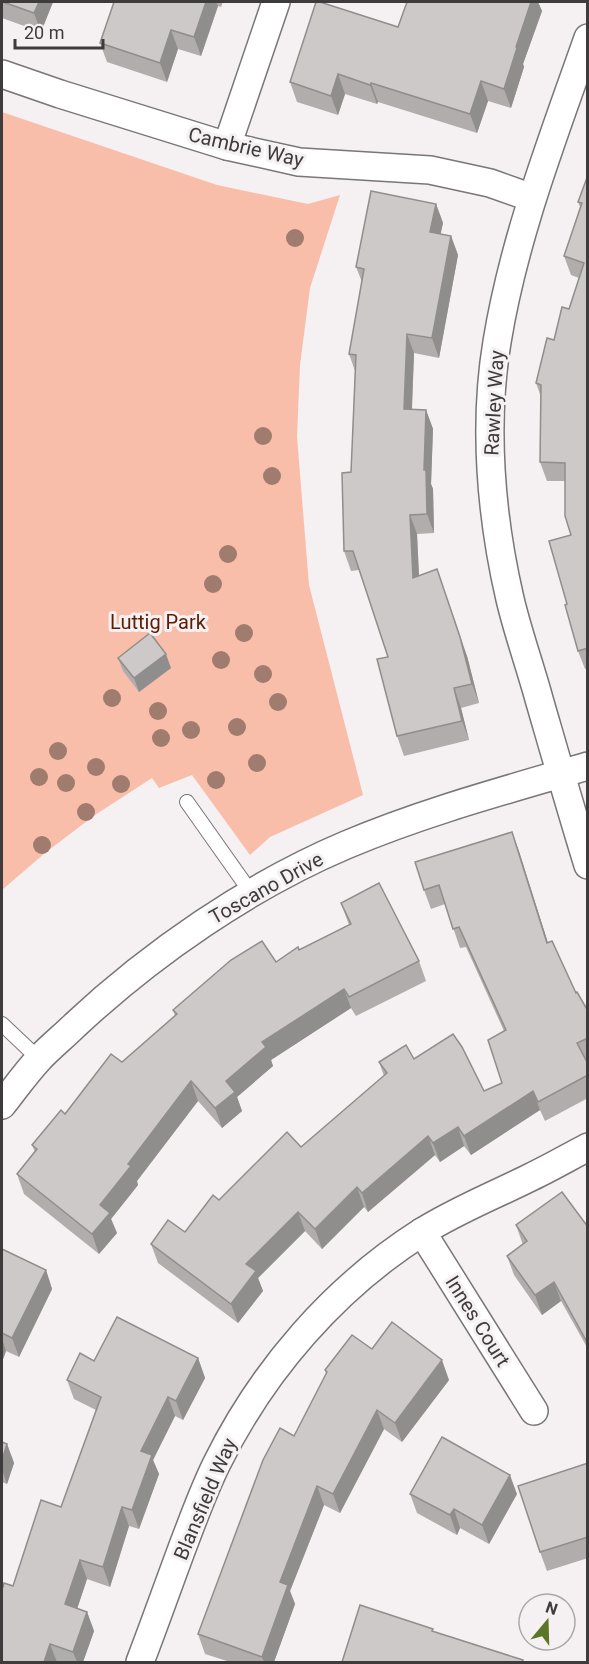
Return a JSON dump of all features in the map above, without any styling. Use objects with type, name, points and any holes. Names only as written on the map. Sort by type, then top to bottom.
[{"type":"street","points":[[228,146],[276,2]]},
{"type":"street","name":"Rawley Way","points":[[561,774],[510,600],[496,524],[491,472],[491,395],[497,343],[512,268],[532,198],[588,38]]},
{"type":"street","name":"Cambrie Way","points":[[2,74],[228,146],[299,162],[430,170],[490,183],[532,198]]},
{"type":"street","name":"Toscano Drive","points":[[2,1106],[39,1059],[135,973],[210,919],[252,894],[345,845],[432,812],[588,766]]},
{"type":"street","points":[[561,774],[588,865]]},
{"type":"street","name":"Blansfield Way","points":[[140,1662],[216,1465],[238,1422],[279,1362],[327,1308],[382,1260],[422,1232],[464,1208],[588,1147]]},
{"type":"street","name":"Innes Court","points":[[422,1232],[534,1411]]},
{"type":"lane","points":[[187,802],[252,894]]},
{"type":"lane","points":[[2,1024],[39,1059]]},
{"type":"green space","name":"Luttig Park","points":[[2,112],[217,185],[308,204],[340,195],[310,288],[300,365],[297,437],[309,585],[363,795],[270,837],[250,855],[192,775],[159,788],[152,778],[95,815],[45,853],[2,890]]},
{"type":"building","points":[[3,2],[39,2],[34,13]]},
{"type":"building","points":[[114,2],[206,2],[194,37],[171,30],[160,63],[100,43]]},
{"type":"building","points":[[316,2],[398,27],[407,2],[531,2],[504,89],[481,81],[470,114],[338,74],[331,96],[290,82]]},
{"type":"building","points":[[588,175],[588,648],[578,651],[549,541],[571,535],[565,516],[565,463],[540,462],[541,385],[536,383],[547,338],[554,340],[562,307],[569,309],[584,263],[564,256],[582,203],[578,202]]},
{"type":"building","points":[[371,191],[436,204],[430,232],[451,236],[432,338],[407,334],[404,409],[426,410],[424,470],[426,470],[427,514],[410,515],[413,578],[437,569],[460,637],[472,684],[454,688],[462,721],[397,736],[377,659],[388,657],[353,551],[344,551],[342,473],[351,472],[356,355],[349,354],[364,269],[356,267]]},
{"type":"building","points":[[150,633],[166,654],[134,678],[118,658]]},
{"type":"building","points":[[512,832],[547,943],[552,941],[576,993],[588,1011],[588,1038],[577,1043],[588,1064],[588,1075],[538,1102],[533,1091],[464,1136],[458,1127],[433,1143],[428,1136],[362,1193],[357,1187],[315,1229],[298,1212],[246,1264],[256,1271],[231,1304],[151,1244],[168,1220],[185,1232],[213,1195],[219,1200],[287,1132],[301,1147],[387,1073],[379,1062],[406,1045],[414,1059],[453,1034],[484,1091],[502,1083],[488,1040],[506,1030],[459,927],[453,929],[439,885],[424,890],[415,862]]},
{"type":"building","points":[[379,883],[419,961],[349,997],[344,989],[262,1042],[266,1047],[226,1081],[235,1092],[215,1108],[191,1081],[128,1164],[131,1166],[100,1205],[110,1213],[92,1234],[17,1174],[37,1149],[32,1145],[61,1110],[65,1114],[111,1054],[122,1062],[177,1014],[173,1010],[231,960],[262,941],[276,962],[298,947],[299,950],[351,924],[341,903]]},
{"type":"building","points":[[562,1192],[588,1227],[587,1342],[554,1282],[535,1295],[507,1256],[527,1241],[516,1225]]},
{"type":"building","points":[[2,1249],[46,1270],[12,1338],[2,1333]]},
{"type":"building","points":[[117,1317],[198,1358],[176,1401],[168,1397],[141,1451],[152,1455],[132,1510],[122,1507],[103,1567],[80,1560],[65,1604],[87,1612],[73,1652],[50,1644],[44,1662],[2,1662],[2,1590],[4,1583],[13,1586],[41,1500],[61,1507],[101,1397],[67,1380],[80,1353],[94,1361]]},
{"type":"building","points":[[392,1322],[442,1360],[395,1423],[377,1410],[333,1494],[317,1486],[280,1582],[288,1585],[262,1657],[198,1634],[263,1460],[280,1428],[294,1436],[327,1372],[325,1370],[352,1335],[372,1349]]},
{"type":"building","points":[[442,1437],[510,1475],[482,1525],[454,1509],[450,1515],[410,1494]]},
{"type":"building","points":[[2,1442],[7,1444],[2,1460]]},
{"type":"building","points":[[588,1463],[588,1537],[540,1552],[518,1486]]},
{"type":"building","points":[[360,1605],[523,1660],[522,1662],[342,1662]]}]
